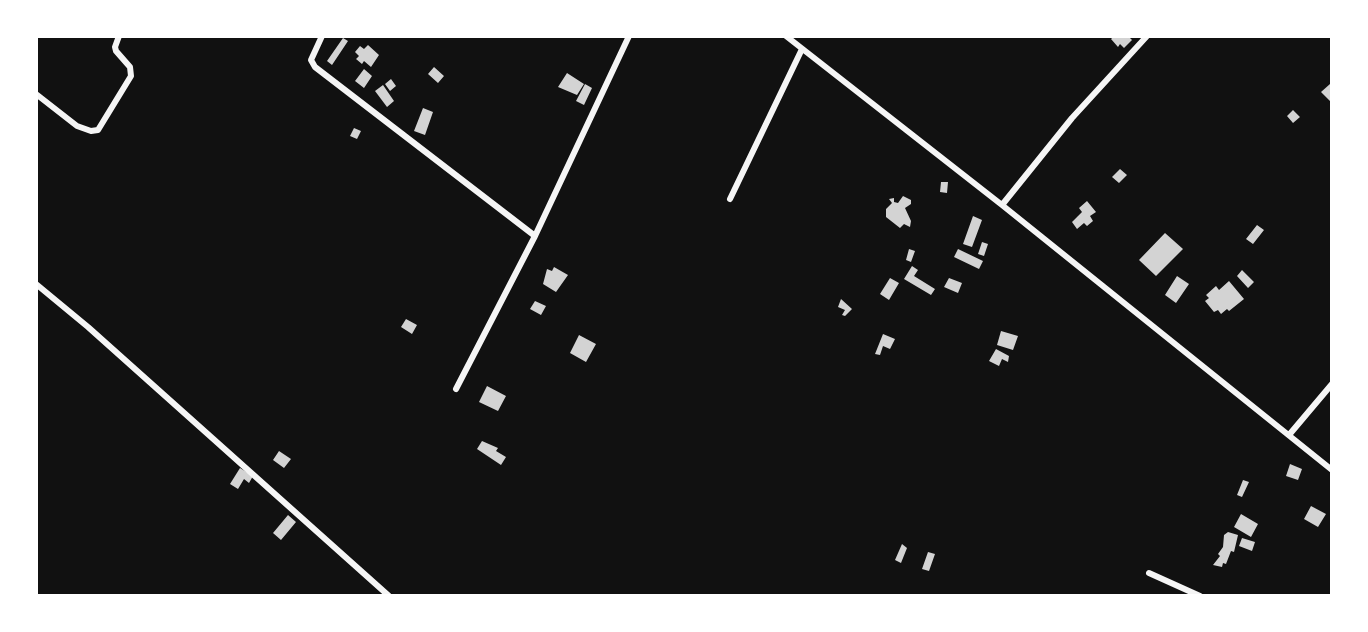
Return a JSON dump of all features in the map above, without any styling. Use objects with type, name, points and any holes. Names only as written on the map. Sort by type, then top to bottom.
[{"type":"street","points":[[36,94],[77,126],[98,130],[131,76],[130,67],[116,51],[119,36]]},
{"type":"street","points":[[322,36],[311,60],[315,67],[535,236]]},
{"type":"street","points":[[456,389],[535,236],[629,36]]},
{"type":"street","points":[[786,36],[1332,470]]},
{"type":"street","points":[[1002,205],[1072,118],[1147,36]]},
{"type":"street","points":[[730,199],[802,49]]},
{"type":"street","points":[[36,284],[389,596]]},
{"type":"street","points":[[1289,435],[1332,384]]},
{"type":"street","points":[[1149,573],[1200,596]]},
{"type":"building","points":[[1114,36],[1128,36],[1132,40],[1124,48],[1120,44],[1118,47],[1111,39]]},
{"type":"building","points":[[343,38],[348,41],[332,65],[327,61]]},
{"type":"building","points":[[368,45],[379,55],[371,67],[356,59],[359,56],[355,52],[360,46],[364,49]]},
{"type":"building","points":[[434,67],[444,76],[438,83],[428,74]]},
{"type":"building","points":[[364,69],[372,76],[364,88],[355,81]]},
{"type":"building","points":[[567,73],[584,84],[577,95],[558,87]]},
{"type":"building","points":[[391,79],[396,86],[390,91],[385,84]]},
{"type":"building","points":[[585,84],[592,88],[584,105],[576,101]]},
{"type":"building","points":[[1330,84],[1332,86],[1332,103],[1321,92]]},
{"type":"building","points":[[383,85],[394,101],[387,107],[375,91]]},
{"type":"building","points":[[423,108],[433,112],[425,135],[414,131]]},
{"type":"building","points":[[1293,110],[1300,117],[1293,123],[1287,116]]},
{"type":"building","points":[[354,128],[361,131],[357,139],[350,136]]},
{"type":"building","points":[[1120,169],[1127,175],[1119,183],[1112,177]]},
{"type":"building","points":[[941,182],[948,182],[947,193],[940,192]]},
{"type":"building","points":[[903,196],[911,200],[905,208],[911,221],[910,227],[904,224],[900,228],[886,217],[886,209],[892,203],[889,199],[894,198],[894,202],[898,203]]},
{"type":"building","points":[[1087,201],[1096,212],[1090,216],[1093,221],[1077,229],[1072,222],[1082,212],[1079,208]]},
{"type":"building","points":[[973,216],[982,220],[972,247],[963,244]]},
{"type":"building","points":[[1257,225],[1264,230],[1253,244],[1246,239]]},
{"type":"building","points":[[1165,233],[1183,249],[1156,276],[1139,260]]},
{"type":"building","points":[[982,242],[988,244],[984,256],[978,254]]},
{"type":"building","points":[[909,249],[915,251],[911,262],[906,260]]},
{"type":"building","points":[[958,249],[983,261],[979,269],[954,257]]},
{"type":"building","points":[[912,266],[918,270],[914,276],[935,289],[931,295],[904,279]]},
{"type":"building","points":[[554,267],[568,275],[556,292],[543,284],[547,269],[552,271]]},
{"type":"building","points":[[1242,270],[1254,282],[1248,288],[1237,276]]},
{"type":"building","points":[[1177,276],[1189,284],[1176,303],[1165,295]]},
{"type":"building","points":[[890,278],[899,283],[889,300],[880,294]]},
{"type":"building","points":[[949,278],[962,283],[958,293],[944,287]]},
{"type":"building","points":[[1229,281],[1244,299],[1229,311],[1227,309],[1221,314],[1218,310],[1214,312],[1205,301],[1209,298],[1206,295],[1216,286],[1219,290]]},
{"type":"building","points":[[841,299],[852,309],[845,316],[842,315],[845,310],[838,307]]},
{"type":"building","points":[[535,301],[546,306],[541,315],[530,309]]},
{"type":"building","points":[[406,319],[417,325],[412,334],[401,327]]},
{"type":"building","points":[[1001,331],[1018,336],[1013,350],[997,345]]},
{"type":"building","points":[[883,334],[895,339],[890,349],[883,346],[880,355],[875,354]]},
{"type":"building","points":[[579,335],[596,344],[586,362],[570,353]]},
{"type":"building","points":[[996,349],[1009,356],[1008,362],[1002,359],[999,366],[989,361]]},
{"type":"building","points":[[487,386],[506,396],[498,411],[479,402]]},
{"type":"building","points":[[482,441],[498,448],[496,451],[506,457],[501,465],[477,449]]},
{"type":"building","points":[[279,451],[291,459],[284,468],[273,460]]},
{"type":"building","points":[[1290,464],[1302,469],[1298,480],[1286,476]]},
{"type":"building","points":[[240,468],[253,476],[249,483],[244,479],[238,489],[230,484]]},
{"type":"building","points":[[1243,480],[1249,482],[1242,497],[1237,495]]},
{"type":"building","points":[[1311,506],[1326,514],[1318,527],[1304,519]]},
{"type":"building","points":[[1241,514],[1258,524],[1251,537],[1234,527]]},
{"type":"building","points":[[288,515],[296,522],[281,540],[273,533]]},
{"type":"building","points":[[1228,532],[1238,535],[1234,552],[1231,551],[1222,567],[1213,565],[1220,556],[1224,535]]},
{"type":"building","points":[[1242,538],[1255,542],[1252,551],[1239,546]]},
{"type":"building","points":[[902,544],[907,548],[901,563],[895,560]]},
{"type":"building","points":[[928,552],[935,554],[929,571],[922,569]]}]
